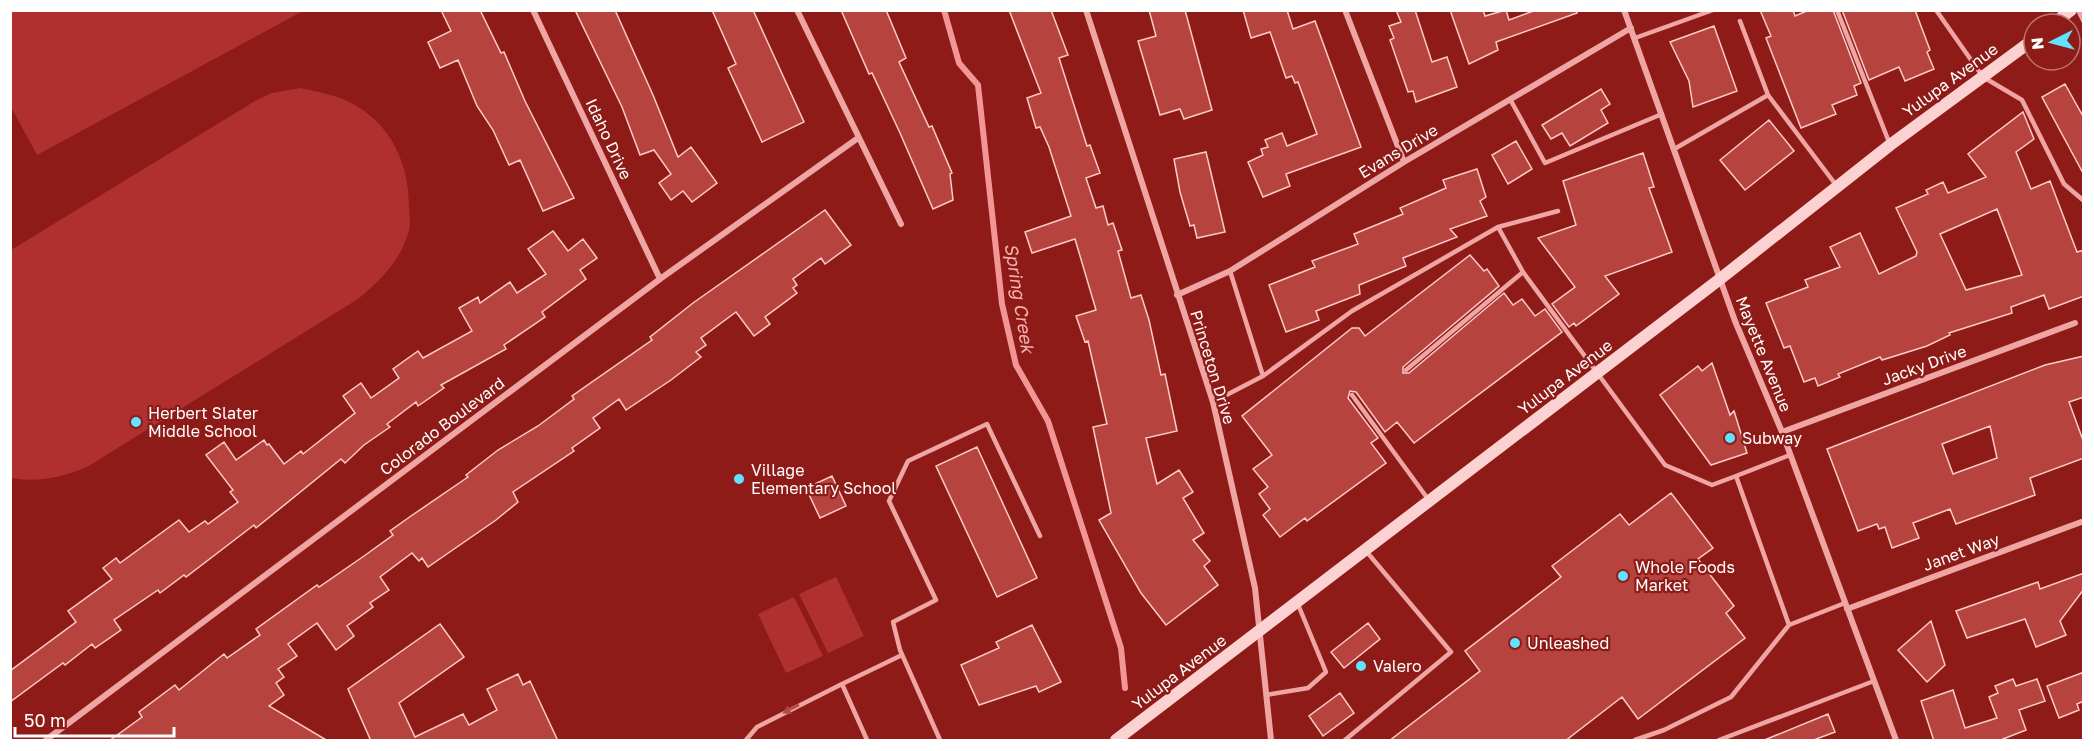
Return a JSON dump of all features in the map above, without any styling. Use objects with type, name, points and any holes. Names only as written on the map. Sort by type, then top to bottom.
[{"type":"street","name":"Idaho Drive","points":[[533,10],[660,279]]},
{"type":"street","points":[[797,10],[901,224]]},
{"type":"street","name":"Princeton Drive","points":[[1086,10],[1213,402],[1255,588],[1271,741]]},
{"type":"street","points":[[1345,10],[1404,162]]},
{"type":"street","name":"Mayette Avenue","points":[[1624,10],[1676,148],[1720,279],[1782,432],[1896,741]]},
{"type":"street","name":"Evans Drive","points":[[1177,295],[1230,271],[1404,162],[1631,28]]},
{"type":"street","name":"Yulupa Avenue","points":[[1116,741],[1720,279],[1890,145],[2022,48]]},
{"type":"street","name":"Colorado Boulevard","points":[[46,741],[660,279],[858,138]]},
{"type":"street","name":"Jacky Drive","points":[[1782,432],[2075,323]]},
{"type":"street","name":"Janet Way","points":[[1846,606],[2084,521]]},
{"type":"lane","points":[[1635,38],[1713,10]]},
{"type":"lane","points":[[1838,10],[1890,145]]},
{"type":"lane","points":[[1936,10],[1983,77],[2022,100],[2064,184],[2084,201]]},
{"type":"lane","points":[[2078,10],[2084,22]]},
{"type":"lane","points":[[1740,21],[1768,95],[1838,187]]},
{"type":"lane","points":[[1676,148],[1768,95]]},
{"type":"lane","points":[[1510,99],[1545,163],[1662,114]]},
{"type":"lane","points":[[1213,402],[1263,375],[1352,312],[1498,227],[1558,211]]},
{"type":"lane","points":[[1498,227],[1522,272],[1599,372],[1665,465],[1712,485],[1790,455]]},
{"type":"lane","points":[[1230,271],[1263,375]]},
{"type":"lane","points":[[1406,370],[1522,272]]},
{"type":"lane","points":[[1352,395],[1429,501]]},
{"type":"lane","points":[[940,741],[902,654],[893,622],[936,600],[890,501],[908,462],[987,424],[1040,536]]},
{"type":"lane","points":[[1736,476],[1789,625]]},
{"type":"lane","points":[[1345,741],[1451,652],[1365,550]]},
{"type":"lane","points":[[1266,695],[1308,688],[1326,672],[1297,602]]},
{"type":"lane","points":[[1635,741],[1664,730],[1731,697],[1789,625],[1846,606]]},
{"type":"lane","points":[[746,741],[757,727],[902,654]]},
{"type":"lane","points":[[1719,741],[1874,681]]},
{"type":"lane","points":[[842,684],[867,741]]},
{"type":"shaded area","points":[[10,11],[303,11],[37,155],[11,107]]},
{"type":"shaded area","points":[[301,88],[334,96],[353,104],[378,123],[396,148],[406,176],[410,224],[406,241],[396,260],[358,299],[87,467],[50,478],[30,480],[11,478],[11,250],[255,101],[272,93]]},
{"type":"shaded area","points":[[836,577],[864,636],[828,653],[799,594]]},
{"type":"shaded area","points":[[794,597],[823,656],[786,673],[758,614]]},
{"type":"building","points":[[441,10],[480,10],[501,53],[504,52],[525,101],[574,198],[543,211],[520,160],[509,165],[493,130],[477,106],[458,60],[440,68],[428,42],[451,31]]},
{"type":"building","points":[[575,10],[615,10],[678,157],[691,147],[717,183],[692,202],[683,191],[671,200],[659,183],[671,174],[654,150],[640,155],[622,107]]},
{"type":"building","points":[[712,10],[753,10],[804,122],[762,142],[728,68],[736,64]]},
{"type":"building","points":[[841,10],[886,10],[906,58],[899,62],[929,127],[932,126],[952,173],[950,174],[953,200],[933,209],[900,133],[872,73],[869,74]]},
{"type":"building","points":[[1009,10],[1051,10],[1068,55],[1059,58],[1087,146],[1090,145],[1100,173],[1086,178],[1096,208],[1103,206],[1108,225],[1113,223],[1122,250],[1118,251],[1131,298],[1141,295],[1161,375],[1165,374],[1177,431],[1146,438],[1157,484],[1179,470],[1193,492],[1183,498],[1204,533],[1193,540],[1210,561],[1204,566],[1218,585],[1166,625],[1141,593],[1099,520],[1111,513],[1093,427],[1107,424],[1088,341],[1085,342],[1076,316],[1096,310],[1075,239],[1032,253],[1025,232],[1071,216],[1049,147],[1040,127],[1036,128],[1027,98],[1041,93]]},
{"type":"building","points":[[1149,10],[1185,10],[1212,110],[1184,119],[1180,109],[1160,115],[1138,41],[1156,36]]},
{"type":"building","points":[[1243,10],[1287,10],[1293,29],[1315,21],[1361,147],[1286,174],[1290,186],[1263,197],[1248,162],[1263,155],[1261,149],[1268,147],[1265,140],[1282,133],[1287,146],[1317,134],[1298,82],[1295,83],[1292,76],[1286,78],[1270,32],[1251,38]]},
{"type":"building","points":[[1396,10],[1415,10],[1432,62],[1447,57],[1457,87],[1416,102],[1413,91],[1408,92],[1390,40],[1394,38],[1389,26],[1401,22]]},
{"type":"building","points":[[1450,10],[1483,10],[1485,16],[1506,10],[1509,20],[1536,10],[1577,10],[1577,13],[1496,42],[1498,50],[1469,64]]},
{"type":"building","points":[[1760,10],[1793,10],[1795,16],[1809,10],[1833,10],[1861,83],[1854,86],[1857,95],[1832,105],[1836,114],[1801,128],[1766,38],[1771,36]]},
{"type":"building","points":[[1842,10],[1915,10],[1930,50],[1927,52],[1934,69],[1905,81],[1899,67],[1869,80]]},
{"type":"building","points":[[1714,26],[1737,91],[1693,107],[1689,81],[1670,42]]},
{"type":"building","points":[[2065,84],[2084,118],[2084,175],[2042,97]]},
{"type":"building","points":[[1601,89],[1610,104],[1601,110],[1608,123],[1570,146],[1562,133],[1551,139],[1542,125]]},
{"type":"building","points":[[2023,112],[2034,139],[2016,152],[2031,189],[2050,181],[2077,252],[2084,250],[2084,296],[2049,309],[2044,295],[2011,307],[2012,313],[1949,333],[1950,335],[1927,346],[1882,360],[1880,357],[1838,374],[1840,377],[1818,386],[1815,378],[1804,382],[1790,346],[1784,348],[1766,303],[1808,287],[1805,280],[1840,267],[1830,247],[1860,233],[1879,274],[1916,256],[1917,252],[1896,208],[1928,194],[1926,190],[1943,182],[1948,193],[1986,177],[1968,154]],"holes":[[[1997,209],[2022,275],[1966,290],[1940,234]]]},
{"type":"building","points":[[1769,120],[1794,151],[1745,190],[1720,160]]},
{"type":"building","points":[[1516,141],[1532,169],[1508,184],[1492,155]]},
{"type":"building","points":[[1206,152],[1225,232],[1197,238],[1194,225],[1190,226],[1180,192],[1174,159]]},
{"type":"building","points":[[1643,153],[1654,187],[1649,188],[1672,252],[1605,276],[1619,294],[1576,326],[1574,323],[1569,327],[1552,304],[1575,287],[1538,238],[1576,225],[1563,181]]},
{"type":"building","points":[[1477,169],[1486,197],[1480,201],[1487,216],[1450,229],[1457,237],[1403,258],[1406,266],[1359,285],[1360,294],[1316,311],[1319,320],[1286,332],[1269,285],[1315,267],[1312,261],[1358,244],[1354,234],[1403,214],[1400,208],[1446,188],[1443,180]]},
{"type":"building","points":[[825,210],[851,245],[825,264],[821,258],[793,279],[797,285],[793,288],[797,293],[765,317],[770,324],[754,336],[736,312],[701,338],[706,345],[696,352],[701,357],[671,380],[626,410],[619,399],[593,418],[600,428],[572,448],[574,451],[513,492],[518,502],[496,520],[428,567],[422,558],[419,561],[412,553],[380,577],[389,590],[370,603],[373,607],[347,626],[354,636],[336,650],[317,623],[288,644],[297,656],[278,669],[284,677],[276,683],[284,695],[269,706],[328,741],[109,741],[142,717],[139,712],[175,685],[179,690],[224,654],[227,658],[260,635],[256,629],[393,535],[390,531],[468,477],[466,475],[498,450],[538,426],[574,399],[572,396],[652,340],[650,337],[693,303]]},
{"type":"building","points":[[553,231],[568,251],[583,239],[597,258],[580,270],[586,279],[542,312],[545,317],[504,345],[506,349],[441,385],[444,388],[418,406],[416,402],[387,424],[390,427],[364,445],[345,463],[341,459],[256,528],[254,525],[186,577],[184,575],[160,593],[158,590],[114,620],[121,630],[95,648],[92,644],[10,702],[10,671],[76,622],[68,611],[112,579],[103,568],[116,558],[120,563],[179,520],[189,532],[205,521],[208,524],[238,502],[230,492],[233,490],[206,455],[224,442],[236,460],[264,440],[284,464],[301,451],[303,454],[355,413],[343,396],[361,383],[371,398],[399,378],[393,369],[418,351],[423,358],[472,331],[459,308],[478,297],[480,303],[510,282],[517,293],[546,274],[528,249]]},
{"type":"building","points":[[1470,255],[1484,271],[1487,269],[1499,286],[1403,367],[1403,373],[1409,373],[1504,293],[1513,305],[1522,299],[1535,316],[1545,309],[1562,332],[1414,443],[1397,422],[1385,432],[1356,392],[1350,391],[1348,398],[1378,438],[1371,443],[1386,463],[1307,521],[1305,518],[1280,537],[1263,515],[1270,509],[1259,494],[1268,487],[1253,469],[1272,455],[1242,416],[1352,328],[1359,328],[1365,336]]},
{"type":"building","points":[[2084,356],[2084,397],[2069,402],[2084,443],[2084,458],[2030,478],[2035,495],[1956,524],[1950,509],[1913,523],[1919,538],[1892,548],[1885,527],[1879,529],[1877,524],[1858,531],[1827,449],[2045,365]],"holes":[[[1990,426],[1997,458],[1953,474],[1942,444]]]},
{"type":"building","points":[[1712,363],[1730,415],[1734,411],[1747,453],[1711,465],[1660,395],[1698,366],[1702,371]]},
{"type":"building","points":[[977,447],[1037,578],[997,597],[936,466]]},
{"type":"building","points":[[832,476],[846,506],[820,518],[806,488]]},
{"type":"building","points":[[1671,493],[1713,548],[1698,559],[1734,606],[1726,613],[1745,638],[1638,719],[1622,697],[1565,741],[1389,741],[1480,671],[1465,651],[1561,577],[1552,566],[1620,514],[1629,525]]},
{"type":"building","points":[[2084,573],[2084,589],[2060,621],[2066,635],[2036,647],[2025,619],[1967,638],[1956,611],[2038,582],[2040,589]]},
{"type":"building","points":[[1931,621],[1945,665],[1927,682],[1898,650]]},
{"type":"building","points":[[1368,623],[1380,639],[1344,668],[1331,652]]},
{"type":"building","points":[[440,624],[464,657],[399,703],[415,737],[463,714],[469,725],[497,710],[487,689],[518,674],[523,685],[530,681],[558,741],[371,741],[348,689]]},
{"type":"building","points":[[1032,625],[1061,682],[1039,692],[1036,686],[979,705],[961,665],[999,648],[996,642]]},
{"type":"building","points":[[2084,672],[2084,701],[2077,704],[2079,710],[2059,718],[2047,686]]},
{"type":"building","points":[[2013,679],[2016,686],[2037,679],[2045,701],[2019,710],[2026,730],[1998,741],[1934,741],[1921,701],[1953,690],[1965,728],[1997,718],[1989,697],[1998,693],[1995,686]]},
{"type":"building","points":[[1340,693],[1354,713],[1323,736],[1309,716]]},
{"type":"building","points":[[1828,714],[1835,732],[1811,741],[1762,741]]},
{"type":"waterway","name":"Spring Creek","points":[[944,10],[959,63],[978,85],[1002,304],[1016,365],[1048,421],[1121,648],[1125,688]]},
{"type":"place","name":"Herbert Slater Middle School","points":[[136,422]]},
{"type":"place","name":"Subway","points":[[1730,438]]},
{"type":"place","name":"Village Elementary School","points":[[739,479]]},
{"type":"place","name":"Whole Foods Market","points":[[1623,576]]},
{"type":"place","name":"Unleashed","points":[[1515,643]]},
{"type":"place","name":"Valero","points":[[1361,666]]}]
